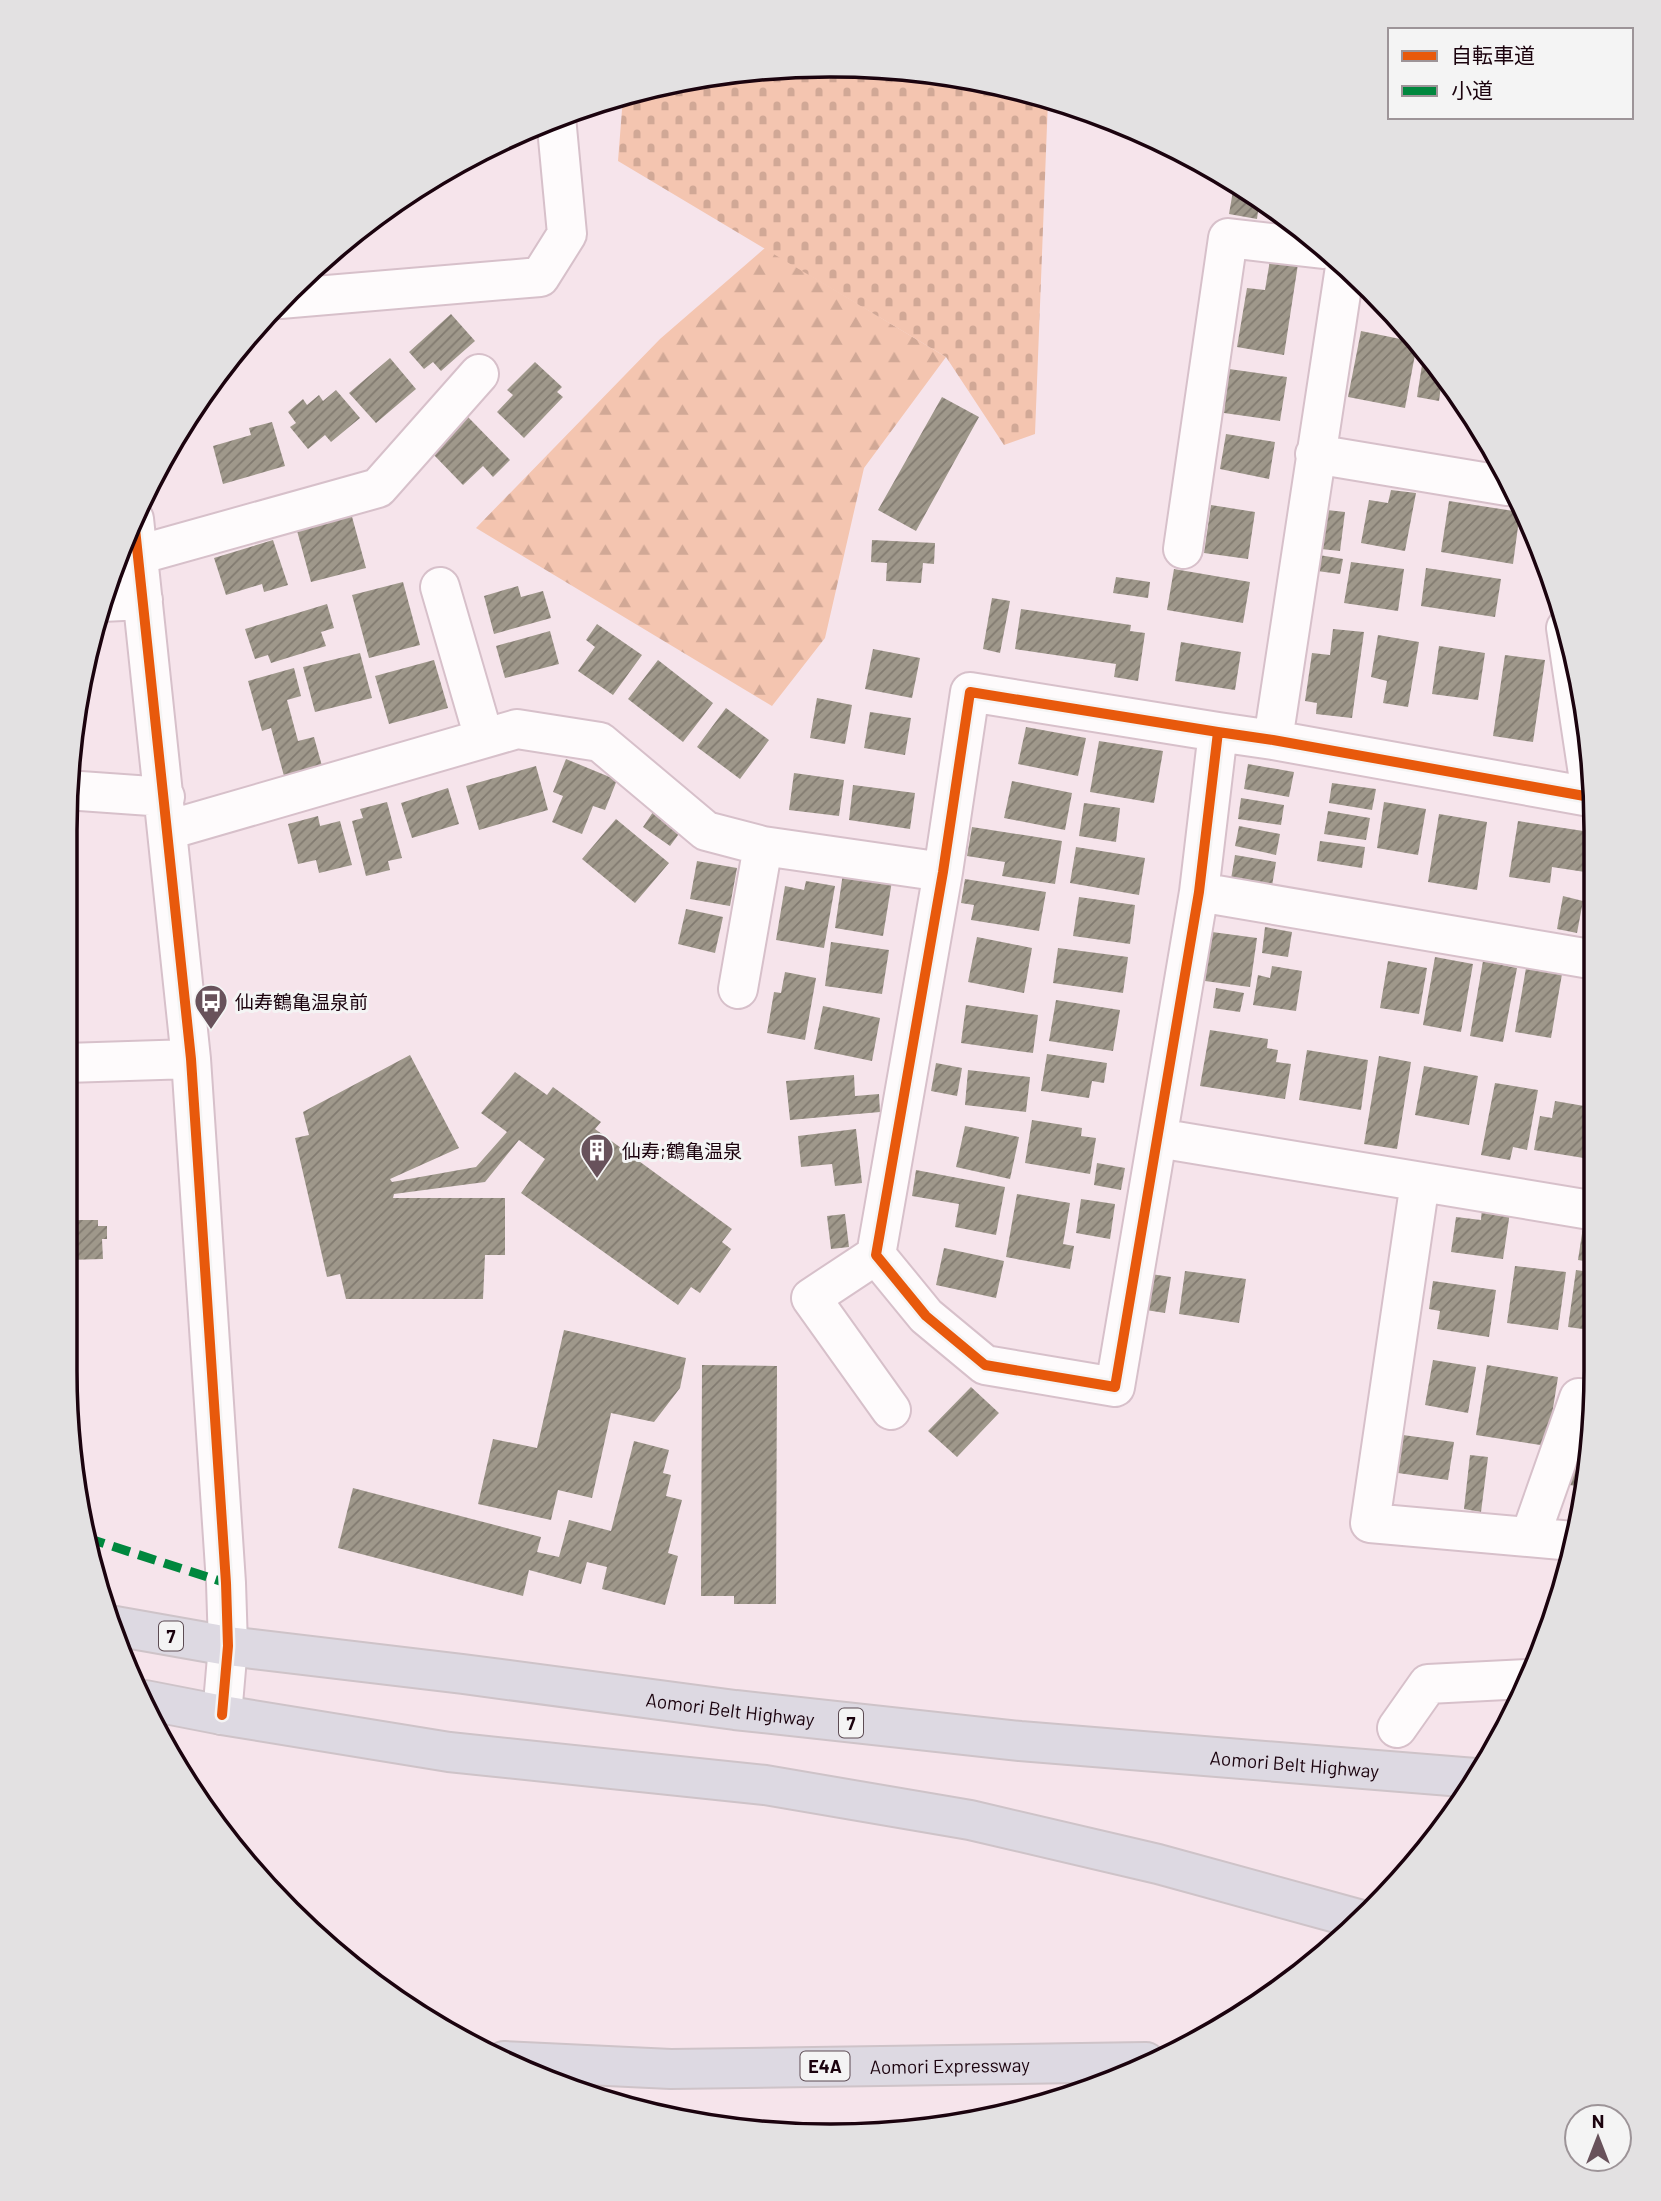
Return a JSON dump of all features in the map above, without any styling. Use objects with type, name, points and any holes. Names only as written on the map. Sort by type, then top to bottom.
[{"type":"highway","name":"Aomori Belt Highway","points":[[122,1627],[228,1646],[735,1710],[1006,1740],[1464,1777]]},
{"type":"highway","points":[[154,1702],[449,1752],[765,1785],[970,1820],[1158,1864],[1349,1916]]},
{"type":"highway","name":"Aomori Expressway","points":[[532,2062],[671,2069],[1129,2062]]},
{"type":"street","points":[[299,297],[540,276],[567,234],[557,128]]},
{"type":"street","points":[[1183,549],[1228,238],[1306,247]]},
{"type":"street","points":[[1273,740],[1343,279]]},
{"type":"street","points":[[136,537],[378,488],[479,374]]},
{"type":"street","points":[[1315,454],[1499,485]]},
{"type":"street","points":[[136,538],[191,1059],[224,1548],[228,1646],[222,1715]]},
{"type":"street","points":[[440,587],[484,738]]},
{"type":"street","points":[[113,601],[143,600]]},
{"type":"street","points":[[891,1410],[811,1298],[876,1255],[943,872],[970,692],[1273,740],[1583,796]]},
{"type":"street","points":[[79,793],[166,814],[517,729],[600,742],[706,831],[764,846],[943,872]]},
{"type":"street","points":[[876,1255],[926,1317],[985,1365],[1115,1387],[1199,892],[1218,733]]},
{"type":"street","points":[[738,989],[764,846]]},
{"type":"street","points":[[1199,892],[1584,958]]},
{"type":"street","points":[[77,1063],[191,1059]]},
{"type":"street","points":[[1158,1139],[1584,1209]]},
{"type":"street","points":[[1420,1182],[1370,1523],[1564,1540]]},
{"type":"street","points":[[1530,1537],[1579,1398]]},
{"type":"street","points":[[1397,1728],[1428,1684],[1517,1679]]},
{"type":"green space","points":[[830,77],[929,83],[978,91],[1048,109],[1035,434],[1004,445],[946,357],[618,161],[622,107],[683,91],[732,83]]},
{"type":"green space","points":[[765,248],[946,357],[864,468],[825,638],[772,706],[476,528],[660,339]]},
{"type":"building","points":[[1232,194],[1258,211],[1257,219],[1229,214]]},
{"type":"building","points":[[1270,260],[1298,264],[1284,355],[1237,347],[1247,288],[1265,290]]},
{"type":"building","points":[[451,314],[475,341],[441,371],[433,362],[424,369],[409,352]]},
{"type":"building","points":[[1361,331],[1401,339],[1415,356],[1405,408],[1348,397]]},
{"type":"building","points":[[390,358],[416,389],[376,423],[349,393]]},
{"type":"building","points":[[535,362],[562,387],[557,392],[563,397],[524,438],[497,412],[513,395],[507,390]]},
{"type":"building","points":[[1422,365],[1441,389],[1439,401],[1417,397]]},
{"type":"building","points":[[1229,369],[1287,377],[1280,421],[1224,413]]},
{"type":"building","points":[[336,390],[360,418],[331,442],[325,435],[308,449],[290,427],[296,423],[288,412],[303,399],[307,405],[319,395],[323,401]]},
{"type":"building","points":[[942,397],[979,417],[916,531],[878,510]]},
{"type":"building","points":[[468,417],[510,460],[493,477],[483,466],[463,485],[432,453]]},
{"type":"building","points":[[272,422],[285,466],[223,484],[213,446],[251,435],[249,428]]},
{"type":"building","points":[[1226,434],[1275,442],[1269,479],[1220,469]]},
{"type":"building","points":[[1391,490],[1416,493],[1405,551],[1361,543],[1369,500],[1388,503]]},
{"type":"building","points":[[1449,501],[1512,511],[1518,524],[1513,564],[1441,552]]},
{"type":"building","points":[[1211,505],[1255,512],[1248,559],[1204,553]]},
{"type":"building","points":[[1327,510],[1345,512],[1340,551],[1321,549]]},
{"type":"building","points":[[351,513],[366,568],[311,582],[296,527]]},
{"type":"building","points":[[273,540],[288,585],[264,592],[262,584],[226,595],[214,558]]},
{"type":"building","points":[[872,540],[935,543],[934,564],[923,563],[921,583],[886,581],[887,563],[871,562]]},
{"type":"building","points":[[1319,555],[1343,559],[1340,574],[1317,571]]},
{"type":"building","points":[[1351,562],[1404,569],[1398,611],[1344,603]]},
{"type":"building","points":[[1426,568],[1501,579],[1495,617],[1421,606]]},
{"type":"building","points":[[1174,569],[1250,582],[1243,623],[1167,610]]},
{"type":"building","points":[[1116,577],[1150,582],[1148,598],[1113,593]]},
{"type":"building","points":[[403,582],[420,645],[369,658],[352,595]]},
{"type":"building","points":[[518,586],[521,597],[543,591],[551,618],[494,634],[484,596]]},
{"type":"building","points":[[992,598],[1010,601],[1000,653],[983,649]]},
{"type":"building","points":[[327,604],[334,628],[321,632],[326,646],[271,663],[268,655],[255,659],[245,629]]},
{"type":"building","points":[[1021,609],[1131,625],[1130,631],[1145,633],[1138,681],[1114,677],[1116,664],[1015,649]]},
{"type":"building","points":[[597,624],[642,655],[613,695],[578,671],[595,647],[586,640]]},
{"type":"building","points":[[1333,629],[1364,632],[1352,718],[1316,714],[1317,703],[1305,701],[1312,653],[1330,655]]},
{"type":"building","points":[[550,631],[559,664],[505,678],[496,646]]},
{"type":"building","points":[[1378,635],[1419,642],[1408,707],[1383,703],[1387,681],[1371,677]]},
{"type":"building","points":[[1181,642],[1241,652],[1235,690],[1175,681]]},
{"type":"building","points":[[1439,646],[1485,653],[1478,700],[1432,694]]},
{"type":"building","points":[[873,649],[920,658],[912,698],[865,689]]},
{"type":"building","points":[[360,653],[372,698],[315,712],[303,667]]},
{"type":"building","points":[[1505,655],[1545,660],[1533,742],[1493,736]]},
{"type":"building","points":[[434,660],[448,708],[389,724],[375,676]]},
{"type":"building","points":[[658,660],[713,703],[683,742],[628,699]]},
{"type":"building","points":[[294,668],[301,696],[287,700],[298,741],[314,737],[322,766],[284,776],[271,728],[262,731],[248,681]]},
{"type":"building","points":[[817,698],[852,705],[845,744],[810,738]]},
{"type":"building","points":[[726,708],[769,740],[740,779],[697,747]]},
{"type":"building","points":[[870,712],[911,718],[905,755],[864,748]]},
{"type":"building","points":[[1026,727],[1086,738],[1078,776],[1018,764]]},
{"type":"building","points":[[1099,741],[1163,751],[1154,803],[1090,792]]},
{"type":"building","points":[[566,759],[617,780],[605,810],[593,806],[582,834],[552,822],[563,796],[553,792]]},
{"type":"building","points":[[1248,764],[1294,772],[1289,797],[1244,789]]},
{"type":"building","points":[[536,766],[548,810],[479,830],[466,786]]},
{"type":"building","points":[[794,773],[844,780],[839,816],[789,810]]},
{"type":"building","points":[[1012,781],[1072,793],[1065,830],[1004,818]]},
{"type":"building","points":[[1332,783],[1376,789],[1372,810],[1329,803]]},
{"type":"building","points":[[853,785],[915,793],[910,829],[849,820]]},
{"type":"building","points":[[448,788],[459,824],[412,838],[401,803]]},
{"type":"building","points":[[1241,798],[1284,805],[1281,825],[1238,819]]},
{"type":"building","points":[[387,802],[402,858],[388,861],[390,870],[366,876],[352,821],[363,818],[360,809]]},
{"type":"building","points":[[1384,802],[1426,809],[1418,855],[1377,848]]},
{"type":"building","points":[[1084,803],[1120,808],[1116,842],[1079,836]]},
{"type":"building","points":[[1328,811],[1370,818],[1366,840],[1324,834]]},
{"type":"building","points":[[653,812],[681,831],[670,846],[643,827]]},
{"type":"building","points":[[1439,814],[1487,822],[1477,890],[1428,882]]},
{"type":"building","points":[[318,816],[320,826],[340,821],[352,865],[319,873],[316,860],[298,864],[288,824]]},
{"type":"building","points":[[616,819],[669,863],[635,903],[582,859]]},
{"type":"building","points":[[1518,821],[1584,831],[1584,872],[1552,867],[1550,883],[1509,877]]},
{"type":"building","points":[[1239,826],[1280,834],[1276,855],[1235,846]]},
{"type":"building","points":[[972,827],[1062,841],[1055,884],[1002,876],[1005,862],[967,856]]},
{"type":"building","points":[[1320,841],[1365,847],[1362,868],[1317,861]]},
{"type":"building","points":[[1076,847],[1145,858],[1139,895],[1070,883]]},
{"type":"building","points":[[1235,855],[1276,862],[1272,886],[1231,879]]},
{"type":"building","points":[[697,861],[737,868],[730,906],[690,899]]},
{"type":"building","points":[[843,873],[892,881],[883,936],[835,928]]},
{"type":"building","points":[[965,879],[1046,892],[1039,931],[971,920],[974,905],[961,903]]},
{"type":"building","points":[[806,881],[835,886],[824,948],[776,940],[785,886],[804,890]]},
{"type":"building","points":[[1563,896],[1583,901],[1577,933],[1557,929]]},
{"type":"building","points":[[1079,897],[1135,905],[1130,944],[1073,936]]},
{"type":"building","points":[[686,909],[723,917],[715,953],[678,944]]},
{"type":"building","points":[[1265,927],[1292,932],[1288,957],[1262,953]]},
{"type":"building","points":[[1212,932],[1257,938],[1250,987],[1205,981]]},
{"type":"building","points":[[977,937],[1032,948],[1024,993],[968,982]]},
{"type":"building","points":[[831,942],[889,950],[882,994],[825,986]]},
{"type":"building","points":[[1058,948],[1128,957],[1123,993],[1053,983]]},
{"type":"building","points":[[1435,957],[1473,964],[1461,1032],[1423,1025]]},
{"type":"building","points":[[1388,961],[1427,968],[1419,1014],[1380,1008]]},
{"type":"building","points":[[1483,961],[1517,968],[1503,1042],[1470,1036]]},
{"type":"building","points":[[1272,966],[1302,971],[1296,1011],[1253,1005],[1258,975],[1270,978]]},
{"type":"building","points":[[1526,968],[1562,974],[1551,1038],[1515,1032]]},
{"type":"building","points":[[785,972],[816,978],[805,1040],[767,1033],[774,992],[781,993]]},
{"type":"building","points":[[1216,988],[1244,993],[1240,1012],[1213,1008]]},
{"type":"building","points":[[1056,1000],[1120,1010],[1113,1051],[1049,1041]]},
{"type":"building","points":[[966,1005],[1038,1015],[1033,1053],[961,1043]]},
{"type":"building","points":[[823,1006],[880,1018],[872,1061],[814,1049]]},
{"type":"building","points":[[1210,1030],[1268,1039],[1267,1048],[1278,1050],[1276,1062],[1291,1064],[1285,1099],[1200,1086]]},
{"type":"building","points":[[1307,1050],[1368,1060],[1361,1110],[1299,1100]]},
{"type":"building","points":[[1047,1054],[1107,1063],[1104,1083],[1092,1081],[1089,1098],[1041,1091]]},
{"type":"building","name":"仙寿;鶴亀温泉","points":[[410,1055],[459,1148],[390,1179],[392,1182],[476,1167],[507,1132],[481,1113],[515,1072],[547,1095],[553,1087],[601,1122],[595,1129],[732,1229],[722,1242],[731,1249],[700,1293],[691,1287],[678,1305],[521,1193],[545,1159],[519,1140],[485,1182],[394,1194],[393,1198],[505,1198],[505,1255],[485,1255],[483,1299],[346,1299],[340,1274],[327,1277],[295,1138],[309,1135],[303,1112]]},
{"type":"building","points":[[1379,1056],[1411,1062],[1397,1149],[1364,1144]]},
{"type":"building","points":[[936,1063],[962,1068],[957,1096],[931,1091]]},
{"type":"building","points":[[1424,1066],[1478,1076],[1469,1125],[1415,1115]]},
{"type":"building","points":[[968,1070],[1030,1077],[1026,1112],[965,1105]]},
{"type":"building","points":[[854,1075],[855,1096],[879,1094],[880,1112],[790,1120],[786,1081]]},
{"type":"building","points":[[1495,1083],[1538,1090],[1527,1150],[1513,1147],[1510,1160],[1481,1155]]},
{"type":"building","points":[[1555,1101],[1584,1106],[1584,1158],[1534,1150],[1540,1116],[1552,1118]]},
{"type":"building","points":[[1032,1120],[1082,1128],[1081,1136],[1096,1138],[1090,1174],[1025,1163]]},
{"type":"building","points":[[965,1126],[1019,1137],[1010,1179],[956,1167]]},
{"type":"building","points":[[856,1129],[862,1183],[835,1186],[832,1164],[801,1167],[798,1136]]},
{"type":"building","points":[[1097,1163],[1125,1168],[1121,1190],[1094,1185]]},
{"type":"building","points":[[916,1170],[1005,1187],[996,1235],[955,1227],[959,1204],[912,1196]]},
{"type":"building","points":[[1017,1194],[1070,1203],[1063,1244],[1074,1246],[1070,1269],[1006,1257]]},
{"type":"building","points":[[1081,1199],[1115,1204],[1110,1239],[1076,1233]]},
{"type":"building","points":[[1482,1208],[1510,1212],[1503,1259],[1451,1252],[1456,1217],[1481,1220]]},
{"type":"building","points":[[845,1214],[849,1247],[831,1249],[827,1216]]},
{"type":"building","points":[[77,1220],[98,1220],[98,1226],[107,1226],[107,1239],[102,1239],[103,1259],[77,1260]]},
{"type":"building","points":[[1583,1227],[1584,1227],[1584,1261],[1578,1260]]},
{"type":"building","points":[[944,1248],[1004,1261],[996,1298],[936,1285]]},
{"type":"building","points":[[1515,1266],[1566,1272],[1558,1330],[1507,1323]]},
{"type":"building","points":[[1576,1270],[1584,1271],[1584,1329],[1568,1327]]},
{"type":"building","points":[[1185,1271],[1246,1279],[1239,1323],[1179,1314]]},
{"type":"building","points":[[1151,1274],[1171,1277],[1165,1313],[1146,1310]]},
{"type":"building","points":[[1433,1281],[1496,1290],[1489,1337],[1437,1329],[1440,1311],[1429,1309]]},
{"type":"building","points":[[564,1330],[686,1358],[680,1388],[654,1422],[611,1413],[592,1498],[558,1490],[551,1520],[478,1504],[493,1439],[537,1448]]},
{"type":"building","points":[[1433,1360],[1476,1367],[1468,1413],[1425,1405]]},
{"type":"building","points":[[702,1365],[777,1366],[776,1604],[734,1604],[734,1596],[701,1596]]},
{"type":"building","points":[[1487,1365],[1558,1377],[1547,1446],[1476,1435]]},
{"type":"building","points":[[971,1387],[999,1413],[957,1457],[928,1431]]},
{"type":"building","points":[[1403,1435],[1454,1442],[1448,1480],[1398,1473]]},
{"type":"building","points":[[634,1441],[669,1450],[663,1473],[671,1475],[666,1496],[682,1500],[668,1553],[678,1556],[665,1605],[602,1589],[607,1567],[587,1562],[581,1584],[529,1570],[523,1596],[338,1548],[353,1488],[541,1537],[537,1552],[559,1557],[569,1520],[611,1531]]},
{"type":"building","points":[[1575,1445],[1580,1446],[1575,1486],[1569,1485]]},
{"type":"building","points":[[1470,1455],[1488,1457],[1481,1512],[1464,1509]]},
{"type":"marked path","points":[[97,1541],[226,1583]]},
{"type":"cycle path","points":[[136,538],[191,1059],[226,1583],[228,1646],[222,1715]]},
{"type":"cycle path","points":[[970,692],[1218,732],[1199,892],[1115,1387],[985,1365],[926,1316],[876,1255],[943,872],[970,692]]},
{"type":"cycle path","points":[[1218,732],[1583,796]]},
{"type":"place","name":"仙寿鶴亀温泉前","points":[[211,1031]]},
{"type":"place","name":"仙寿;鶴亀温泉","points":[[597,1180]]}]
